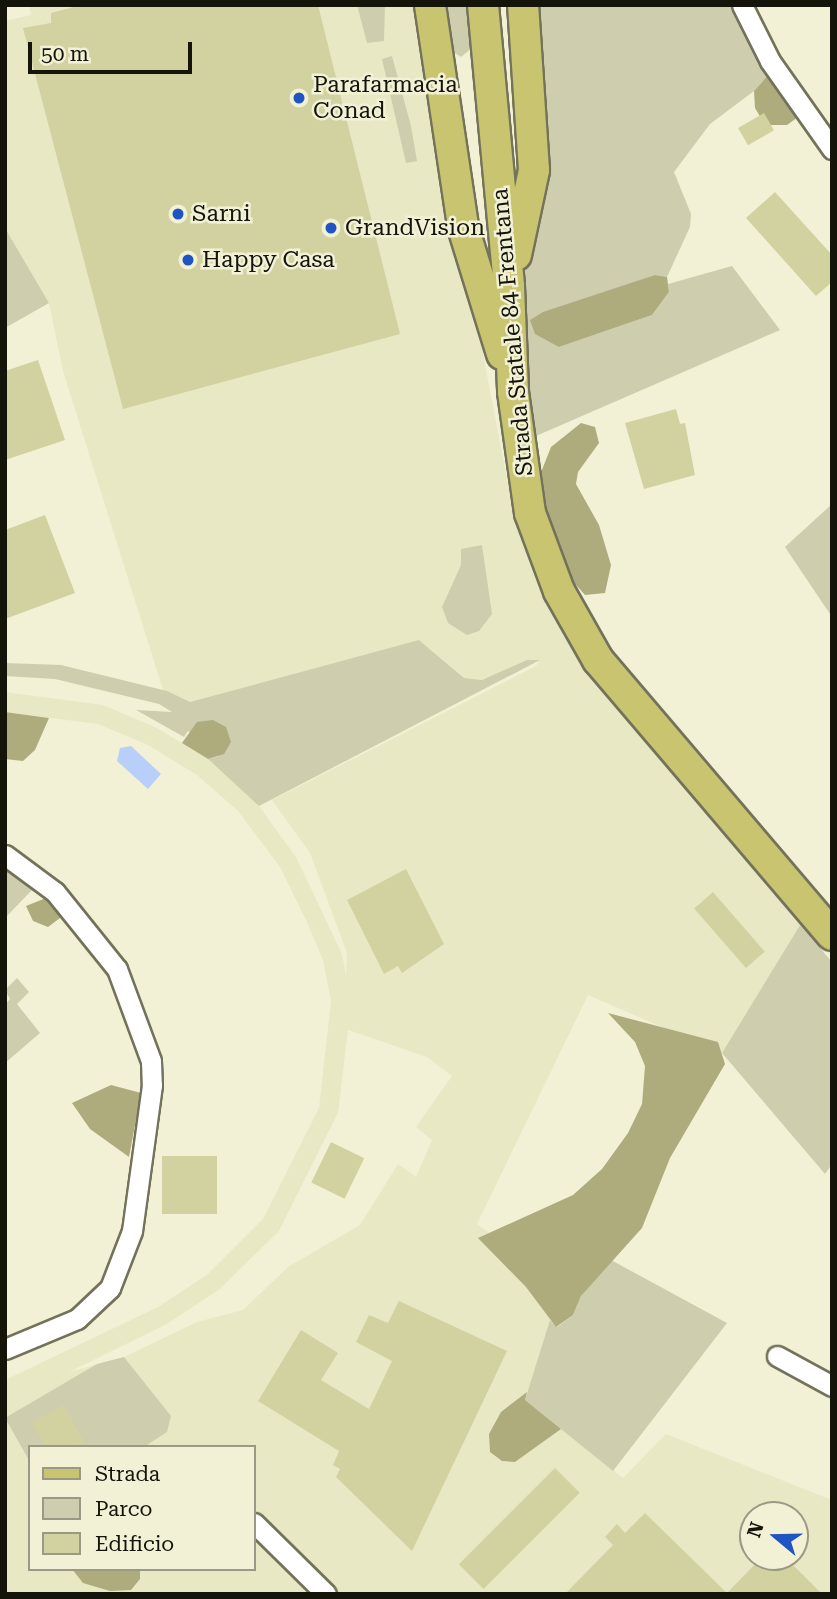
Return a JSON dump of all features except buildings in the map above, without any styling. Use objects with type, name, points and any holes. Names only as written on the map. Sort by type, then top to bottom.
[{"type":"main road","points":[[430,5],[463,227],[513,392]]},
{"type":"main road","name":"Strada Statale 84 Frentana","points":[[483,5],[509,286],[513,392],[530,513],[559,591],[598,660],[832,935]]},
{"type":"main road","points":[[509,286],[534,170],[523,5]]},
{"type":"street","points":[[743,5],[770,61],[832,149]]},
{"type":"street","points":[[5,855],[55,892],[117,970],[134,1007],[152,1073],[132,1231],[110,1288],[77,1319],[5,1349]]},
{"type":"street","points":[[777,1356],[832,1387]]},
{"type":"street","points":[[256,1525],[326,1594]]},
{"type":"shaded area","points":[[29,5],[416,5],[514,515],[542,589],[571,648],[800,925],[722,1053],[588,995],[477,1224],[562,1285],[525,1400],[623,1478],[666,1434],[832,1500],[832,1594],[5,1594],[5,1380],[158,1307],[208,1274],[263,1219],[319,1108],[331,1001],[323,960],[306,920],[280,867],[238,811],[197,775],[148,745],[98,724],[5,712],[5,692],[103,705],[157,728],[208,759],[253,798],[296,857],[342,954],[346,975],[347,953],[310,853],[272,800],[536,666],[540,660],[482,680],[464,678],[428,647],[320,683],[189,702],[163,690],[63,371],[49,303],[5,228],[5,21],[31,15]],"holes":[[[348,1030],[427,1057],[452,1076],[416,1127],[432,1140],[416,1177],[398,1164],[360,1225],[288,1267],[243,1310],[197,1322],[124,1357],[69,1372],[167,1324],[220,1289],[279,1231],[338,1113]]]},
{"type":"shaded area","points":[[769,74],[798,117],[787,125],[765,125],[755,108],[754,91]]},
{"type":"shaded area","points":[[655,275],[667,277],[669,292],[652,315],[559,347],[535,334],[530,320],[543,312]]},
{"type":"shaded area","points":[[581,423],[595,427],[599,443],[578,472],[576,484],[599,525],[611,565],[605,593],[585,595],[569,577],[542,507],[538,480],[551,447]]},
{"type":"shaded area","points":[[5,712],[49,718],[35,750],[23,761],[5,759]]},
{"type":"shaded area","points":[[213,720],[226,727],[231,742],[224,754],[208,759],[182,743],[197,722]]},
{"type":"shaded area","points":[[46,898],[60,906],[60,918],[48,927],[33,921],[26,906]]},
{"type":"shaded area","points":[[608,1013],[718,1042],[725,1064],[670,1158],[642,1228],[581,1296],[573,1315],[556,1327],[526,1287],[478,1238],[573,1195],[602,1169],[628,1133],[642,1104],[645,1066],[635,1042]]},
{"type":"shaded area","points":[[111,1085],[141,1093],[129,1157],[90,1129],[72,1103]]},
{"type":"shaded area","points":[[527,1392],[525,1400],[561,1429],[515,1462],[502,1461],[490,1452],[489,1434],[501,1412]]},
{"type":"shaded area","points":[[74,1571],[140,1571],[140,1579],[131,1590],[110,1591],[83,1583]]},
{"type":"green space","points":[[357,5],[385,5],[384,41],[367,43]]},
{"type":"green space","points":[[445,5],[467,5],[473,47],[461,57],[449,49]]},
{"type":"green space","points":[[537,5],[734,5],[769,74],[754,91],[710,124],[674,172],[691,214],[690,227],[667,277],[655,275],[611,292],[559,347],[652,315],[669,292],[668,284],[732,266],[780,330],[529,439],[518,319]]},
{"type":"green space","points":[[392,56],[411,126],[417,161],[406,163],[382,59]]},
{"type":"green space","points":[[5,228],[49,303],[5,328]]},
{"type":"green space","points":[[832,504],[832,617],[785,547]]},
{"type":"green space","points":[[482,545],[492,614],[479,631],[467,635],[448,623],[442,607],[461,565],[461,549]]},
{"type":"green space","points":[[419,640],[464,678],[482,680],[527,660],[540,660],[259,806],[208,759],[219,756],[188,731],[184,737],[136,710],[172,712],[159,704],[55,679],[5,676],[5,663],[61,665],[167,691],[190,702]]},
{"type":"green space","points":[[7,866],[32,890],[5,918],[5,868]]},
{"type":"green space","points":[[800,925],[832,962],[832,1164],[825,1174],[722,1053]]},
{"type":"green space","points":[[17,978],[29,992],[17,1004],[40,1033],[5,1063],[5,1005],[10,999],[5,990]]},
{"type":"green space","points":[[611,1260],[727,1323],[613,1471],[525,1400],[550,1320],[557,1327],[573,1315],[581,1296]]},
{"type":"green space","points":[[124,1357],[171,1416],[167,1432],[147,1445],[28,1445],[28,1458],[5,1418],[97,1364]]},
{"type":"water","points":[[131,746],[161,774],[148,789],[117,761],[120,748]]},
{"type":"place","name":"Parafarmacia Conad","points":[[299,98]]},
{"type":"place","name":"Sarni","points":[[178,214]]},
{"type":"place","name":"GrandVision","points":[[331,228]]},
{"type":"place","name":"Happy Casa","points":[[188,260]]}]
